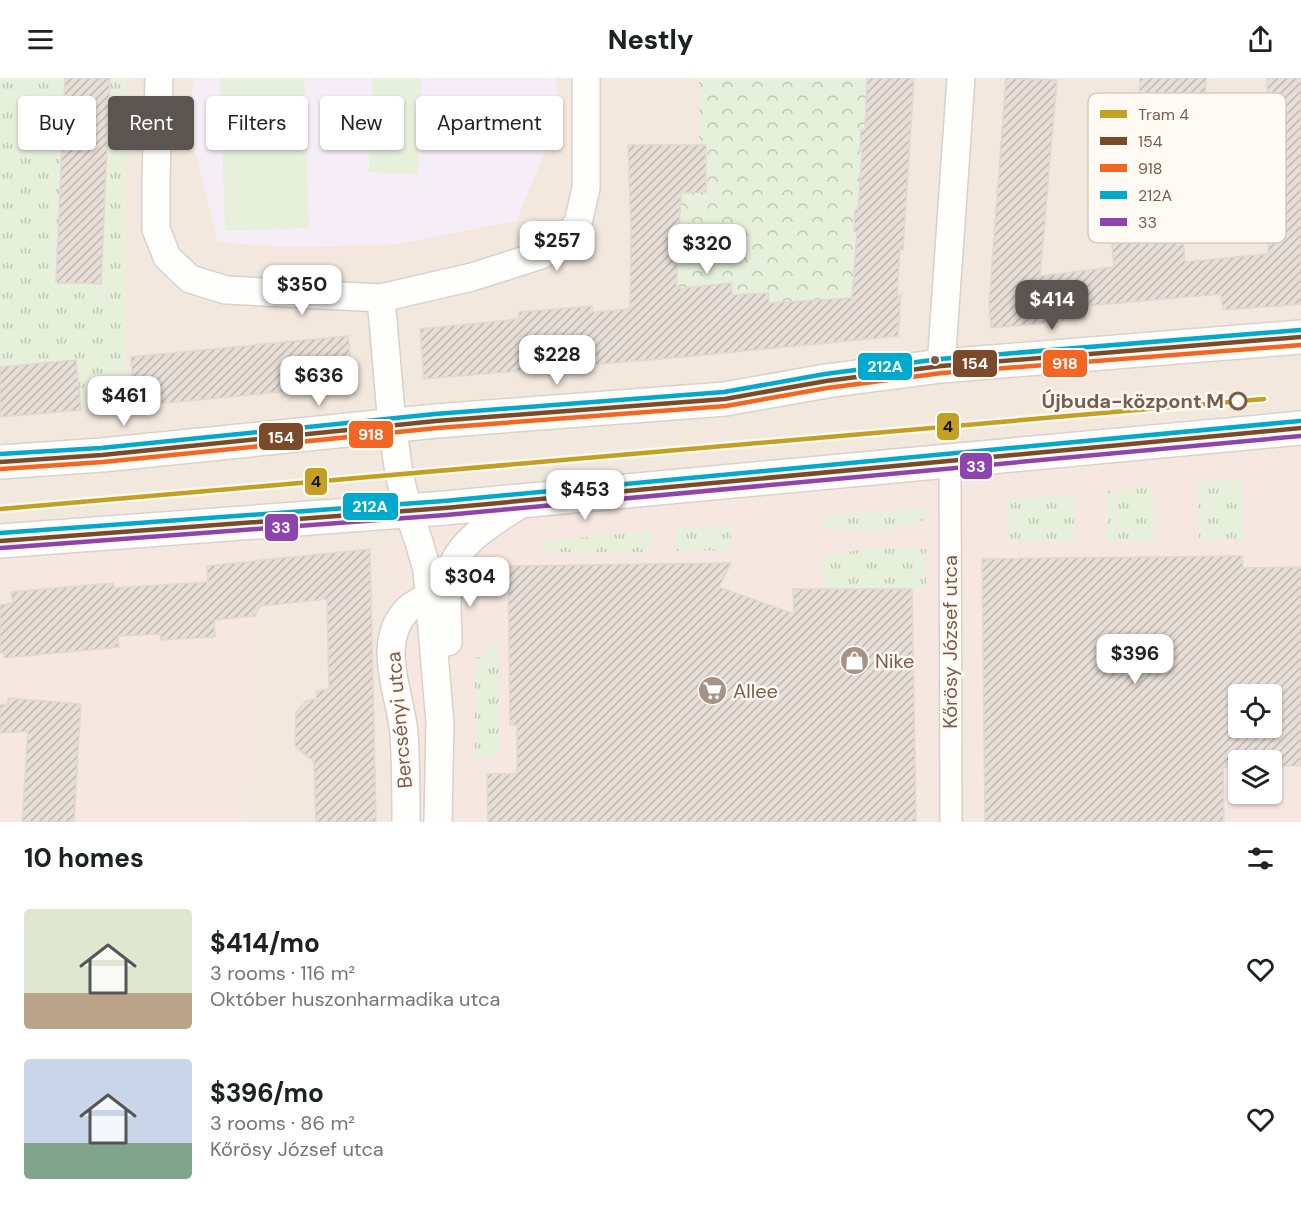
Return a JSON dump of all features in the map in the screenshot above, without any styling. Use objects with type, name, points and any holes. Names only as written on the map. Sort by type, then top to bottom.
[{"type":"main road","points":[[0,462],[113,454],[392,425],[725,399],[826,381],[941,366],[1301,337]]},
{"type":"main road","points":[[0,541],[526,501],[1301,428]]},
{"type":"street","points":[[159,78],[156,229],[166,257],[190,279],[226,290],[381,298],[472,277],[541,255],[565,239],[578,223],[586,188],[586,78]]},
{"type":"street","points":[[941,366],[961,78]]},
{"type":"street","name":"Bercsényi utca","points":[[381,298],[392,425],[399,473],[408,511],[427,570],[440,723],[438,822]]},
{"type":"street","name":"Kőrösy József utca","points":[[950,461],[951,822]]},
{"type":"street","name":"Bercsényi utca","points":[[440,723],[447,680],[448,578],[452,563],[478,533],[526,501]]},
{"type":"street","name":"Bercsényi utca","points":[[406,822],[404,731],[394,686],[391,647],[396,625],[409,608],[428,597]]},
{"type":"shaded area","points":[[0,78],[1301,78],[1301,822],[0,822]]},
{"type":"shaded area","points":[[193,78],[556,78],[557,96],[416,96],[416,150],[546,150],[516,221],[392,245],[284,247],[218,242],[194,147],[194,96],[192,96]]},
{"type":"shaded area","points":[[1301,409],[1301,822],[396,822],[389,495]]},
{"type":"shaded area","points":[[255,503],[261,565],[260,606],[257,612],[254,732],[246,822],[0,822],[0,523]]},
{"type":"green space","points":[[0,78],[127,78],[127,96],[108,96],[108,150],[127,150],[125,405],[81,410],[76,360],[0,367]]},
{"type":"green space","points":[[220,78],[304,78],[305,96],[221,96]]},
{"type":"green space","points":[[372,78],[421,78],[420,96],[416,96],[418,174],[369,172],[370,150],[404,150],[404,96],[371,96]]},
{"type":"green space","points":[[699,78],[867,78],[865,130],[861,131],[858,210],[855,210],[854,231],[857,232],[852,298],[769,303],[767,293],[732,295],[730,283],[694,287],[666,302],[677,274],[681,193],[706,192],[706,145],[699,145]]},
{"type":"green space","points":[[222,150],[306,150],[309,228],[225,231]]},
{"type":"green space","points":[[1242,479],[1243,540],[1199,540],[1198,482]]},
{"type":"green space","points":[[1153,487],[1154,541],[1107,541],[1107,491]]},
{"type":"green space","points":[[1074,494],[1074,541],[1008,541],[1007,500]]},
{"type":"green space","points":[[925,508],[925,520],[888,530],[823,530],[823,516]]},
{"type":"green space","points":[[731,525],[731,550],[676,551],[676,529]]},
{"type":"green space","points":[[651,531],[651,552],[543,552],[544,541]]},
{"type":"green space","points":[[866,548],[926,549],[926,588],[824,589],[823,558]]},
{"type":"green space","points":[[488,645],[499,645],[499,758],[475,758],[475,657],[488,657]]},
{"type":"building","points":[[65,78],[110,78],[101,284],[56,282],[62,150],[96,150],[96,96],[64,96]]},
{"type":"building","points":[[867,78],[914,78],[903,250],[900,249],[897,296],[901,295],[898,336],[424,379],[420,329],[519,319],[519,312],[592,306],[593,312],[630,309],[631,229],[628,145],[706,145],[706,192],[681,193],[676,289],[731,283],[732,295],[768,293],[769,303],[852,298],[857,232],[854,231],[855,210],[858,210],[861,130],[865,130]]},
{"type":"building","points":[[1006,78],[1057,80],[1040,276],[1114,267],[1112,243],[1183,243],[1185,262],[1268,254],[1268,243],[1286,243],[1286,93],[1267,93],[1267,78],[1301,78],[1301,304],[1223,310],[1221,294],[1085,306],[1086,319],[991,328],[989,304]]},
{"type":"building","points":[[1140,78],[1206,78],[1205,93],[1139,93]]},
{"type":"building","points":[[348,336],[353,385],[135,406],[131,357]]},
{"type":"building","points":[[76,360],[81,410],[0,417],[0,367]]},
{"type":"building","points":[[370,549],[376,822],[316,822],[314,762],[295,746],[296,712],[306,701],[316,699],[317,691],[329,689],[327,599],[260,606],[255,616],[214,620],[215,637],[161,640],[160,634],[118,636],[119,647],[4,658],[4,652],[0,653],[0,605],[13,603],[11,592],[113,583],[114,588],[208,582],[207,566]]},
{"type":"building","points":[[1242,556],[1243,568],[1301,567],[1301,766],[1282,766],[1282,750],[1228,750],[1228,767],[1223,767],[1224,822],[985,822],[982,559]]},
{"type":"building","name":"Allee","points":[[731,563],[719,587],[794,614],[793,589],[912,589],[916,822],[488,822],[487,774],[517,774],[517,725],[510,725],[508,566]]},
{"type":"building","points":[[8,698],[81,704],[74,822],[22,822],[28,731],[0,733],[0,705],[8,704]]},
{"type":"tram line","name":"4","points":[[0,509],[1264,399]]},
{"type":"transit line","name":"212A","points":[[0,454],[101,448],[435,414],[724,392],[825,374],[940,359],[1300,330]]},
{"type":"transit line","name":"154","points":[[0,462],[102,455],[436,421],[725,399],[826,381],[941,366],[1301,337]]},
{"type":"transit line","name":"918","points":[[1,469],[103,462],[437,428],[726,406],[827,388],[942,373],[1301,345]]},
{"type":"transit line","name":"212A","points":[[0,533],[444,501],[1300,421]]},
{"type":"transit line","name":"154","points":[[0,541],[445,508],[1301,428]]},
{"type":"transit line","name":"33","points":[[1,548],[446,515],[1301,436]]},
{"type":"place","name":"Újbuda-központ M","points":[[1238,401]]},
{"type":"place","name":"Nike","points":[[854,661]]},
{"type":"place","name":"Allee","points":[[712,691]]}]
